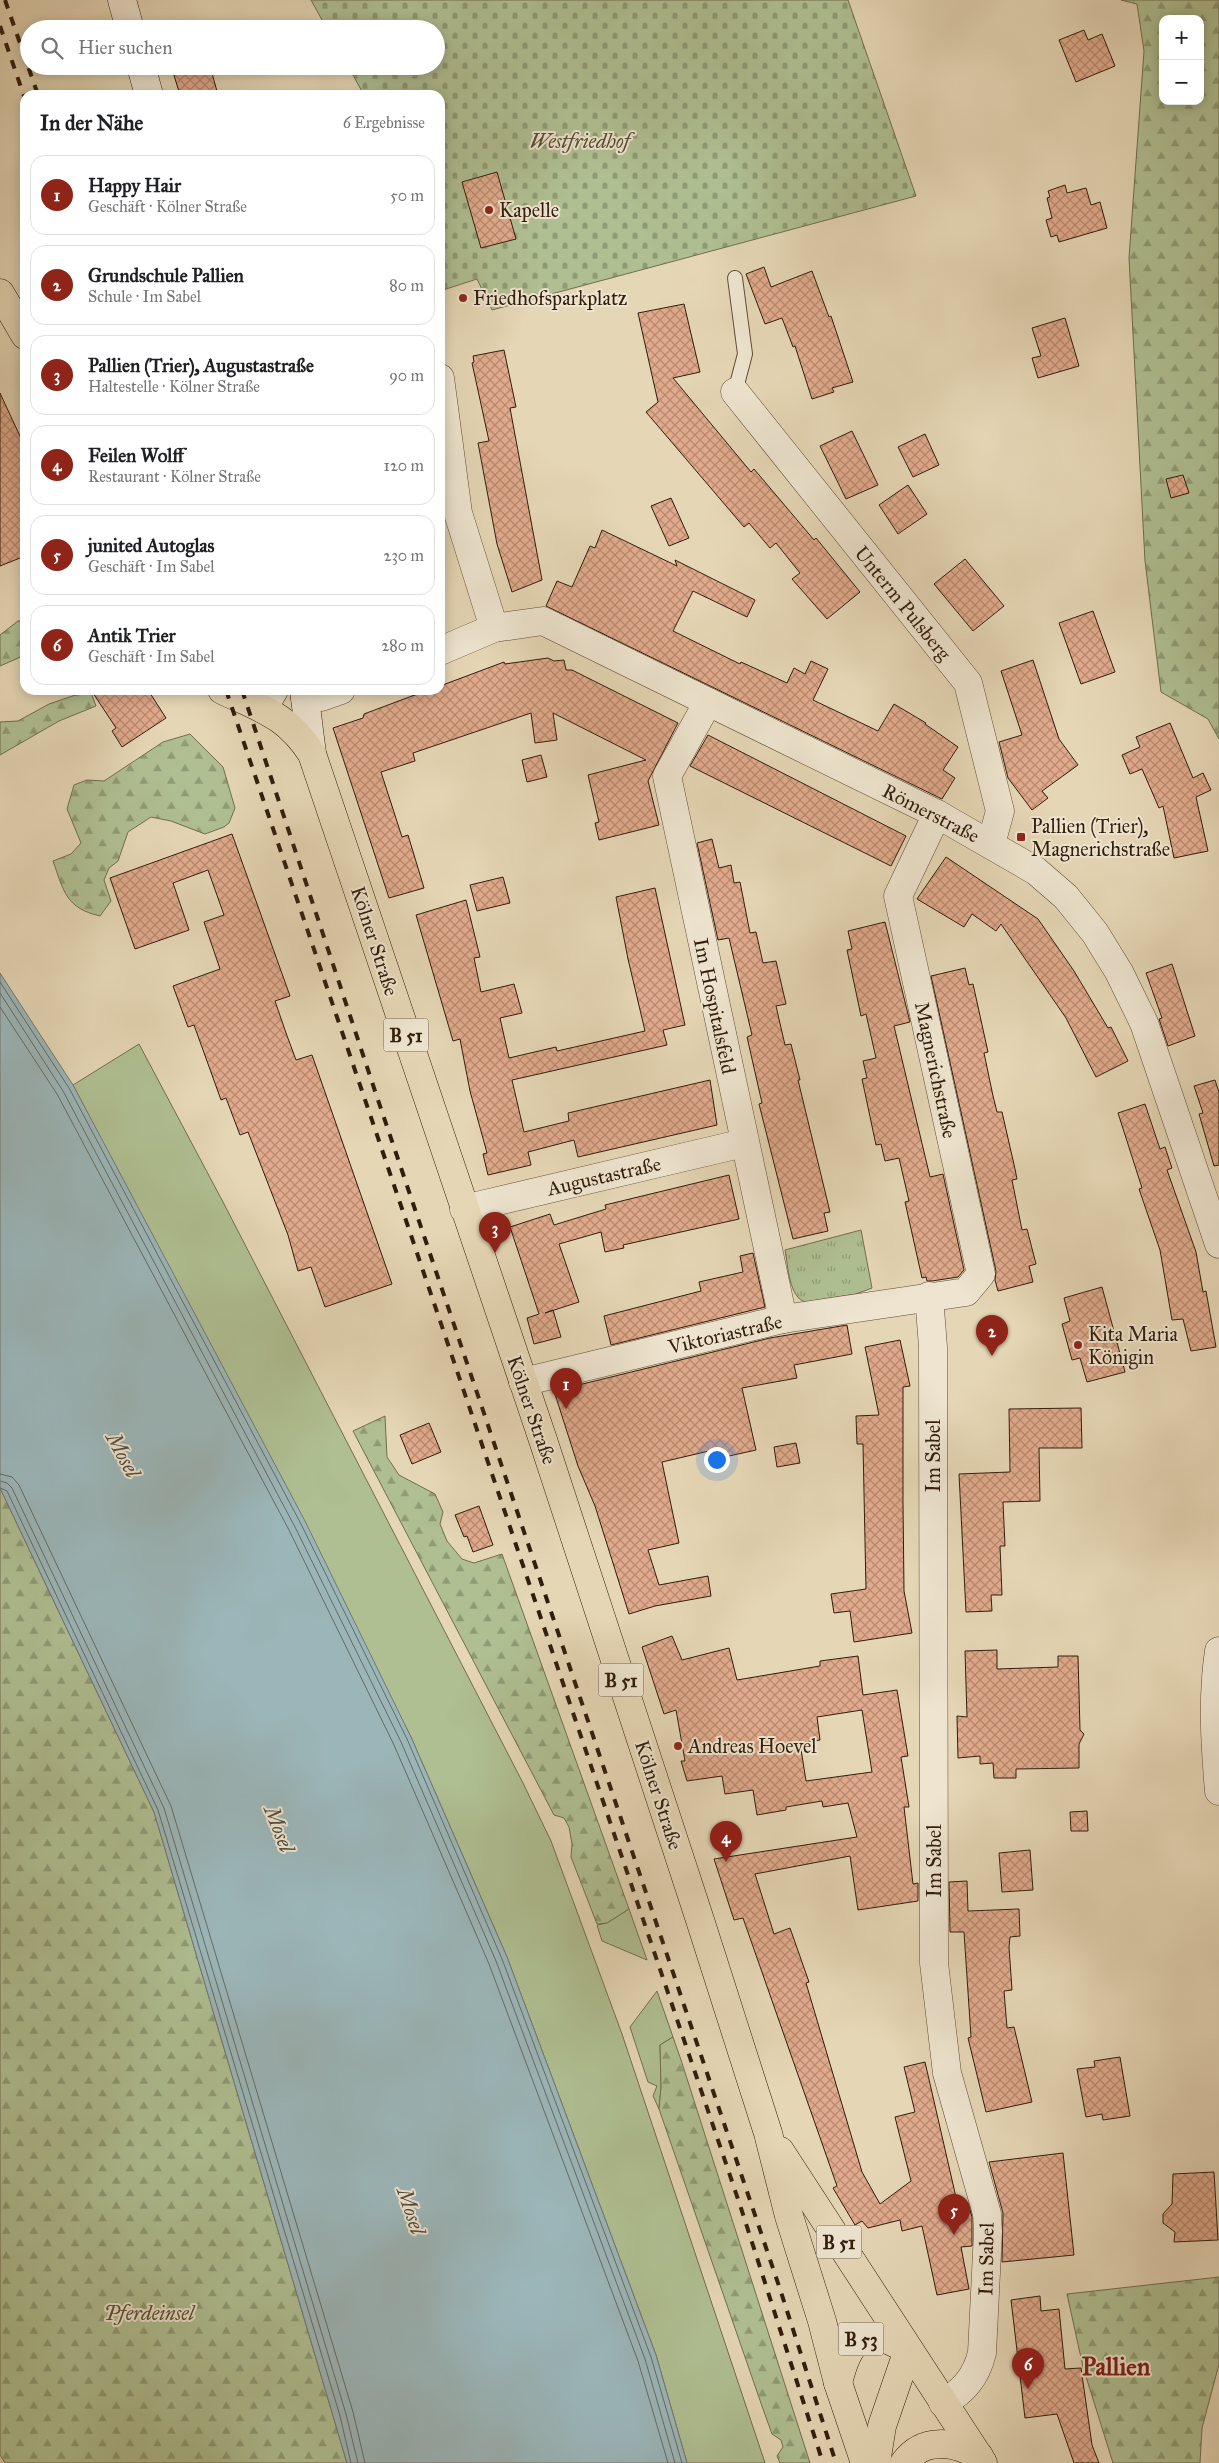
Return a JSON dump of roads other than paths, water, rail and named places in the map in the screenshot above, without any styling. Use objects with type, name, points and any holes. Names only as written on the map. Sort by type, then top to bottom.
[{"type":"main road","points":[[0,293],[20,327]]},
{"type":"main road","name":"B 51","points":[[246,695],[269,700]]},
{"type":"main road","name":"Kölner Straße","points":[[269,700],[312,754],[523,1382],[768,2133]]},
{"type":"main road","points":[[768,2133],[789,2216],[822,2321],[838,2383]]},
{"type":"main road","name":"B 51","points":[[768,2133],[981,2460]]},
{"type":"main road","name":"B 53","points":[[866,2463],[838,2383],[847,2357],[854,2345],[871,2335],[880,2336],[908,2350]]},
{"type":"main road","points":[[876,2463],[882,2426],[908,2350]]},
{"type":"main road","points":[[904,2463],[917,2450],[942,2443],[965,2448],[981,2460]]},
{"type":"street","points":[[122,0],[128,20]]},
{"type":"street","points":[[143,75],[148,90]]},
{"type":"street","name":"Unterm Pulsberg","points":[[735,392],[968,684],[1000,811],[991,844]]},
{"type":"street","points":[[445,416],[458,513],[494,628]]},
{"type":"street","name":"Römerstraße","points":[[445,650],[494,628],[543,621],[937,814],[1036,871],[1066,897],[1095,933],[1119,972],[1144,1023],[1219,1244]]},
{"type":"street","points":[[299,695],[312,754]]},
{"type":"street","points":[[312,695],[321,697],[327,695]]},
{"type":"street","name":"Im Hospitalsfeld","points":[[708,702],[667,776],[783,1319]]},
{"type":"street","name":"Magnerichstraße","points":[[929,1296],[966,1292],[981,1274],[898,896],[937,814]]},
{"type":"street","name":"Augustastraße","points":[[464,1209],[744,1143]]},
{"type":"street","name":"Viktoriastraße","points":[[523,1382],[783,1319],[929,1296]]},
{"type":"street","name":"Im Sabel","points":[[929,1296],[933,1347],[934,1963],[947,2073],[987,2214],[988,2232],[982,2353],[970,2382],[943,2403]]},
{"type":"street","points":[[1219,1651],[1215,1686],[1216,1762],[1219,1791]]},
{"type":"lane","points":[[735,278],[745,354],[735,392]]},
{"type":"water","name":"Mosel","points":[[0,973],[73,1085],[305,1521],[411,1737],[507,1957],[656,2355],[687,2463],[347,2463],[154,1812],[0,1488]]},
{"type":"railway","points":[[5,0],[20,43]]},
{"type":"railway","points":[[0,26],[22,90]]},
{"type":"railway","points":[[31,75],[36,90]]},
{"type":"railway","points":[[228,695],[740,2205],[823,2463]]},
{"type":"railway","points":[[244,695],[375,1091],[780,2289],[836,2463]]},
{"type":"place","name":"Kapelle","points":[[489,210]]},
{"type":"place","name":"Friedhofsparkplatz","points":[[463,298]]},
{"type":"place","name":"Pallien (Trier), Magnerichstraße","points":[[1021,837]]},
{"type":"place","name":"Pallien (Trier), Augustastraße","points":[[495,1253]]},
{"type":"place","name":"Kita Maria Königin","points":[[1078,1345]]},
{"type":"place","name":"Grundschule Pallien","points":[[992,1356]]},
{"type":"place","name":"Happy Hair","points":[[566,1409]]},
{"type":"place","name":"Andreas Hoevel","points":[[678,1746]]},
{"type":"place","name":"Feilen Wolff","points":[[726,1862]]},
{"type":"place","name":"junited Autoglas","points":[[954,2235]]},
{"type":"place","name":"Antik Trier","points":[[1028,2389]]},
{"type":"district","name":"Pallien","points":[[1116,2366]]},
{"type":"park label","name":"Westfriedhof","points":[[580,141]]},
{"type":"park label","name":"Pferdeinsel","points":[[149,2313]]}]
